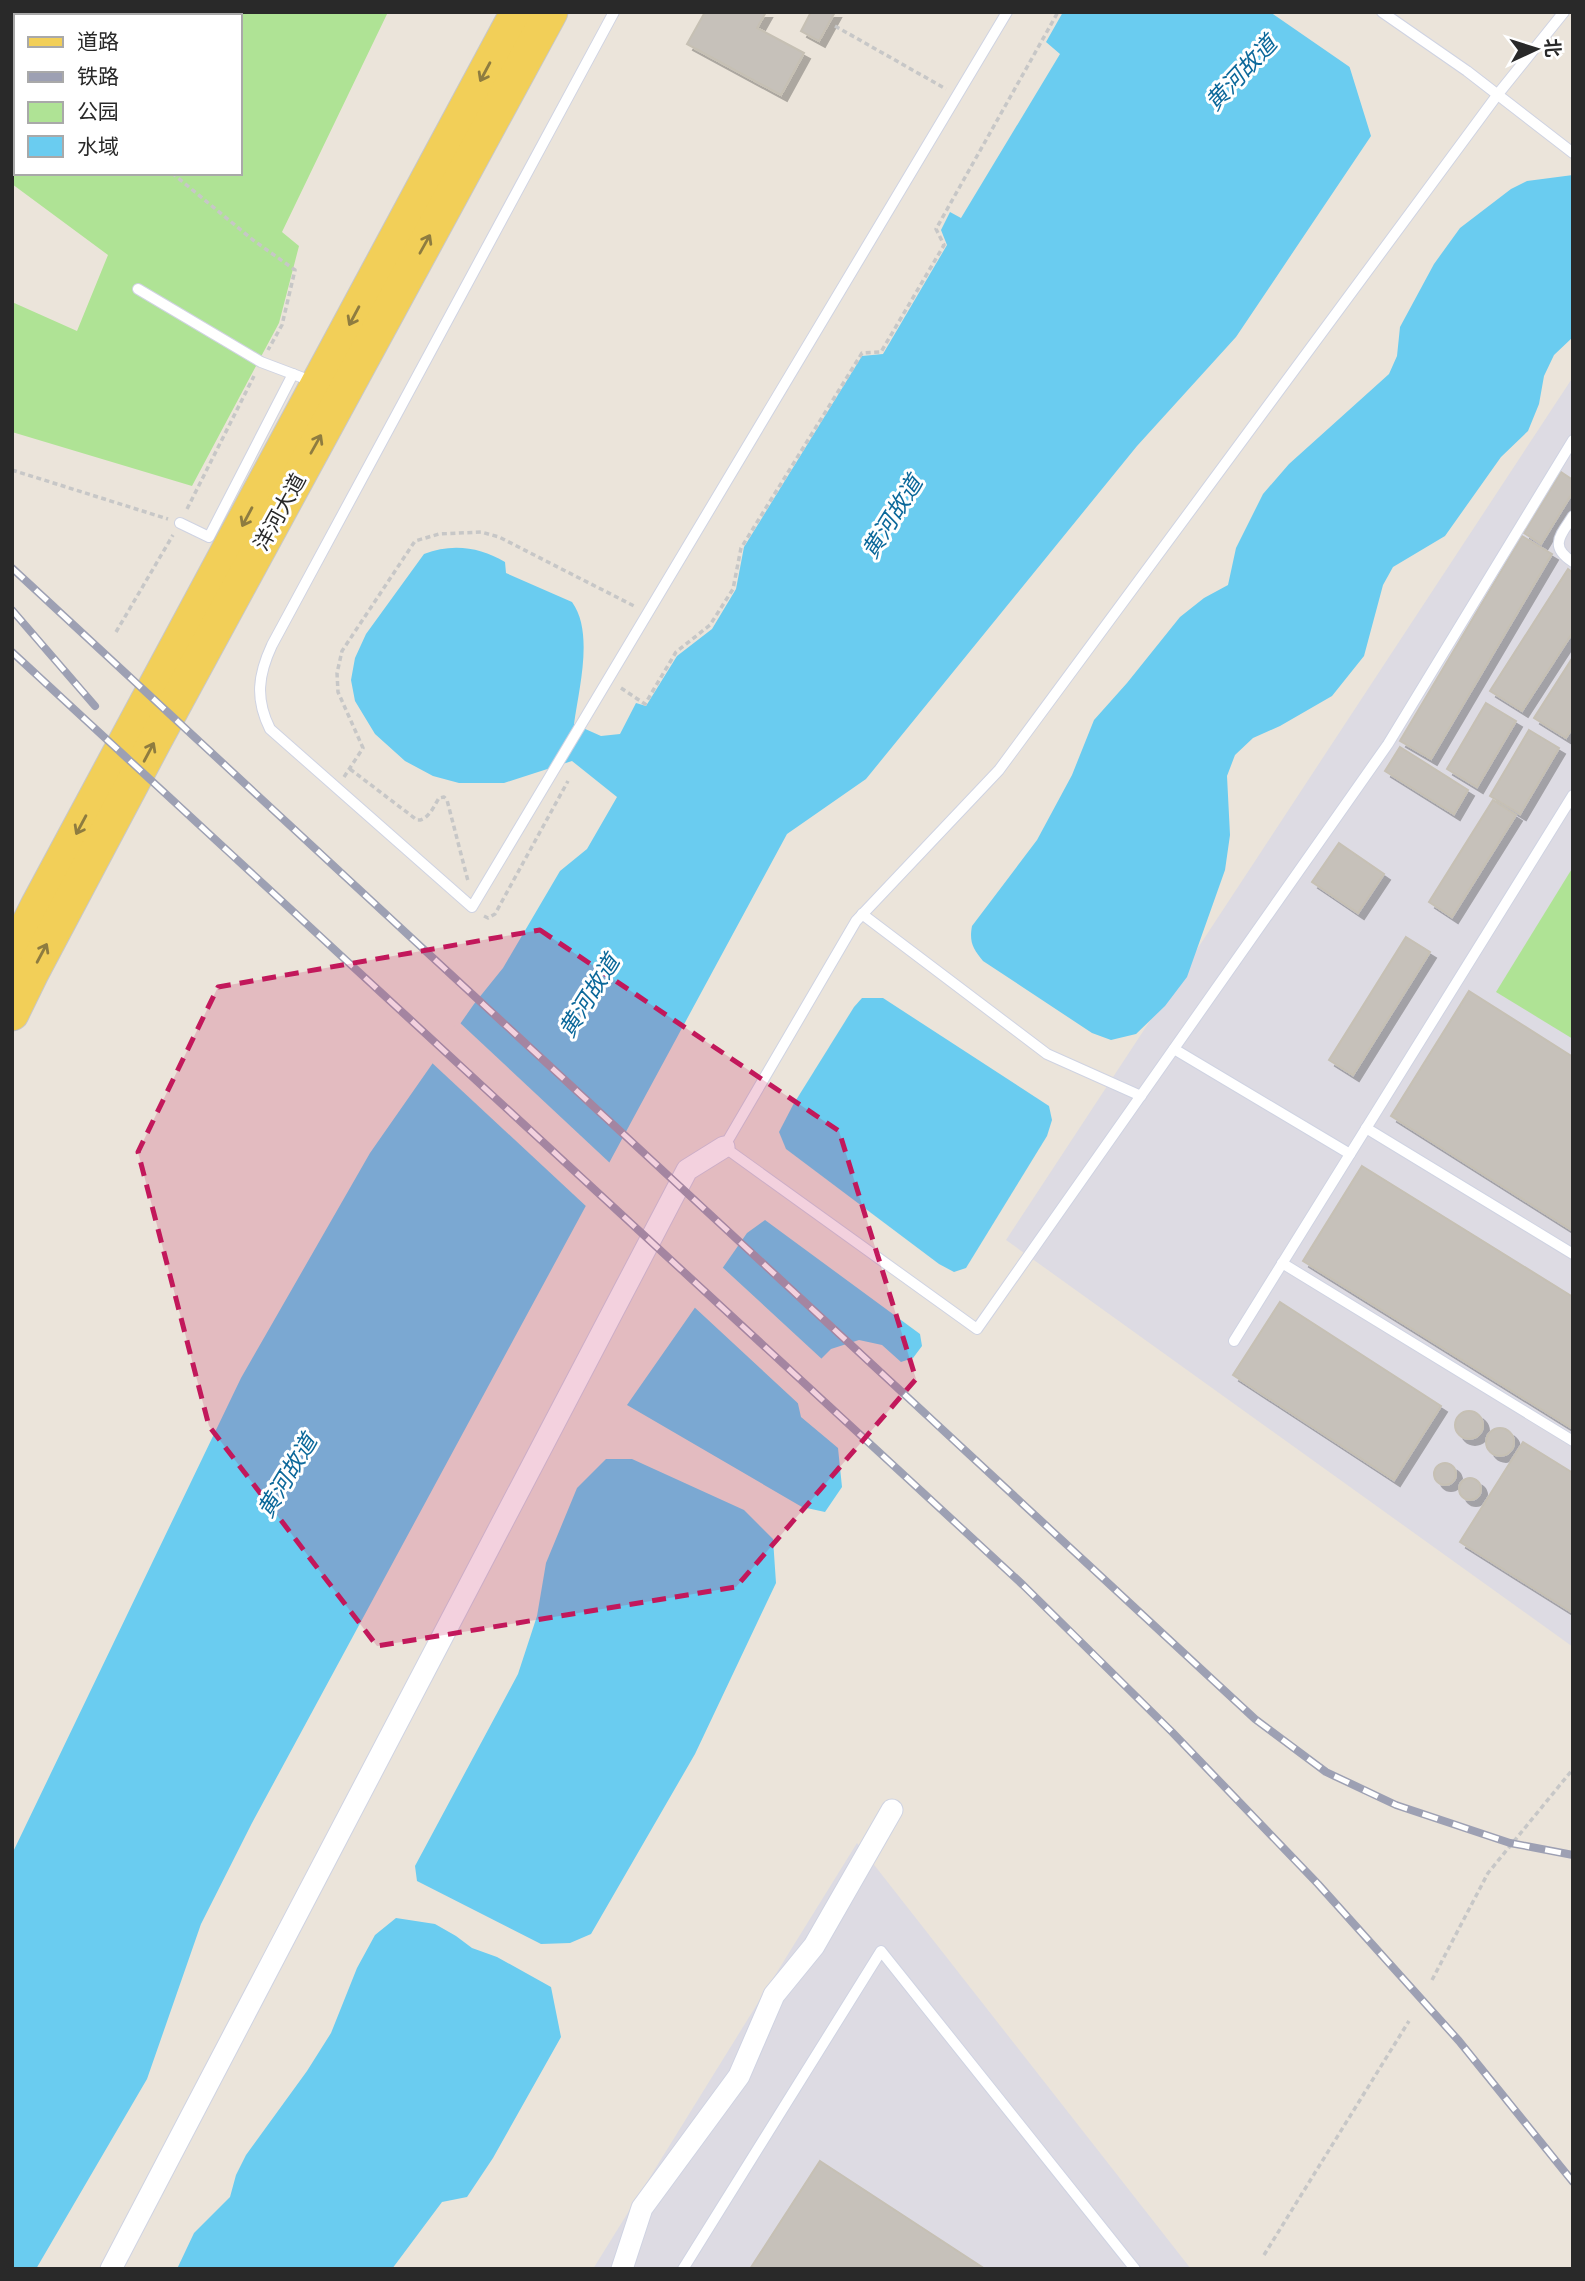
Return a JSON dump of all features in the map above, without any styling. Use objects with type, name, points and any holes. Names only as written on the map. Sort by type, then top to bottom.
[{"type":"main road","name":"洋河大道","points":[[12,956],[306,379],[517,12]]},
{"type":"main road","name":"洋河大道","points":[[12,1014],[156,739],[551,12]]},
{"type":"street","points":[[111,2269],[687,1170],[724,1147]]},
{"type":"street","points":[[622,2269],[642,2208],[739,2076],[774,1995],[814,1946],[892,1810]]},
{"type":"lane","points":[[614,12],[264,664],[259,685],[261,712],[270,729],[472,907],[1007,12]]},
{"type":"lane","points":[[1382,12],[1468,71],[1573,153]]},
{"type":"lane","points":[[1564,12],[1498,94],[999,770],[856,920],[724,1147],[977,1329],[1388,744],[1573,440]]},
{"type":"lane","points":[[138,289],[261,362],[306,379],[209,537],[180,523]]},
{"type":"lane","points":[[1573,516],[1558,540],[1558,548],[1562,554],[1573,562]]},
{"type":"lane","points":[[1234,1341],[1573,795]]},
{"type":"lane","points":[[862,914],[1047,1054],[1141,1096]]},
{"type":"lane","points":[[1174,1049],[1350,1154]]},
{"type":"lane","points":[[1366,1128],[1573,1254]]},
{"type":"lane","points":[[1282,1263],[1573,1441]]},
{"type":"lane","points":[[682,2269],[881,1951],[1135,2269]]},
{"type":"path","points":[[627,677],[621,688],[645,704],[676,652],[710,625],[733,589],[741,548],[807,440],[862,353],[881,352],[944,246],[936,229],[1058,12]]},
{"type":"path","points":[[835,26],[957,95]]},
{"type":"path","points":[[116,632],[180,523],[282,326],[296,270],[253,240],[174,175]]},
{"type":"path","points":[[12,470],[180,523]]},
{"type":"path","points":[[337,788],[363,748],[338,692],[337,673],[342,651],[415,541],[439,534],[481,533],[499,537],[647,614]]},
{"type":"path","points":[[349,769],[417,820],[426,817],[439,798],[444,797],[447,800],[474,903],[480,914],[488,918],[495,914],[568,781]]},
{"type":"path","points":[[1432,1980],[1488,1872],[1573,1769]]},
{"type":"path","points":[[1264,2255],[1409,2021]]},
{"type":"highlighted area","points":[[540,930],[839,1131],[916,1379],[736,1587],[377,1646],[209,1426],[138,1152],[218,987]]},
{"type":"shaded area","points":[[1573,377],[1573,1647],[1006,1240]]},
{"type":"shaded area","points":[[857,1843],[1191,2269],[593,2269]]},
{"type":"green space","points":[[388,12],[282,232],[299,246],[279,323],[192,486],[12,432],[12,302],[77,331],[108,255],[12,184],[12,64],[14,62],[14,175],[242,175],[242,14],[48,14]]},
{"type":"green space","points":[[1573,867],[1573,1039],[1496,992]]},
{"type":"water","name":"黄河故道","points":[[1063,12],[1361,12],[1344,49],[1371,136],[1236,337],[1137,446],[866,779],[787,834],[252,1823],[201,1924],[147,2079],[36,2269],[12,2269],[12,1854],[241,1378],[370,1153],[474,1004],[503,968],[560,871],[587,849],[617,797],[572,761],[504,783],[459,783],[433,776],[405,761],[375,734],[355,701],[351,680],[355,658],[366,634],[424,554],[445,548],[466,548],[486,553],[505,562],[506,573],[572,602],[579,614],[584,644],[574,724],[601,736],[620,734],[636,703],[646,706],[677,656],[712,629],[736,589],[744,547],[862,356],[883,354],[947,245],[941,230],[950,212],[961,218],[1060,54],[1046,42]]},
{"type":"water","points":[[1573,175],[1573,337],[1554,355],[1544,376],[1539,404],[1528,431],[1501,457],[1445,536],[1393,567],[1383,585],[1364,656],[1332,696],[1253,738],[1235,755],[1227,776],[1230,835],[1225,870],[1187,977],[1165,1006],[1136,1034],[1111,1040],[1092,1033],[983,961],[973,945],[972,926],[1037,840],[1072,775],[1094,720],[1180,617],[1204,598],[1228,585],[1236,548],[1263,494],[1289,464],[1389,374],[1397,356],[1400,327],[1434,264],[1460,228],[1511,189],[1527,181]]},
{"type":"water","points":[[862,998],[883,998],[1049,1106],[1052,1120],[1047,1136],[966,1268],[954,1272],[939,1264],[786,1149],[779,1132],[793,1105]]},
{"type":"water","points":[[765,1220],[920,1334],[922,1346],[913,1358],[901,1362],[882,1345],[859,1340],[831,1349],[794,1386],[801,1417],[838,1448],[842,1487],[825,1512],[802,1507],[627,1405],[747,1233]]},
{"type":"water","points":[[606,1459],[632,1459],[744,1510],[773,1539],[776,1583],[695,1754],[591,1934],[570,1943],[541,1944],[417,1881],[415,1866],[518,1674],[537,1616],[546,1563],[577,1488]]},
{"type":"water","points":[[396,1918],[435,1924],[472,1948],[497,1957],[551,1987],[561,2037],[493,2158],[467,2197],[442,2202],[392,2269],[177,2269],[194,2233],[230,2197],[236,2175],[246,2155],[331,2033],[357,1968],[375,1935]]},
{"type":"pier","points":[[1270,12],[1364,12],[1347,49],[1354,70]]},
{"type":"pier","points":[[458,1021],[611,1164],[588,1208],[430,1061]]},
{"type":"pier","points":[[720,1265],[824,1361],[798,1387],[802,1407],[692,1305]]},
{"type":"building","points":[[705,12],[766,12],[757,28],[804,53],[781,95],[687,44]]},
{"type":"building","points":[[811,12],[835,12],[819,41],[801,31]]},
{"type":"building","points":[[1561,472],[1573,480],[1573,492],[1541,544],[1524,533]]},
{"type":"building","points":[[1522,536],[1552,554],[1431,759],[1400,741]]},
{"type":"building","points":[[1568,569],[1573,573],[1573,632],[1522,711],[1490,691]]},
{"type":"building","points":[[1573,657],[1573,727],[1566,738],[1534,718]]},
{"type":"building","points":[[1486,703],[1516,721],[1477,787],[1447,769]]},
{"type":"building","points":[[1529,730],[1559,748],[1520,814],[1490,796]]},
{"type":"building","points":[[1400,747],[1468,790],[1454,814],[1385,771]]},
{"type":"building","points":[[1493,800],[1516,815],[1452,917],[1429,902]]},
{"type":"building","points":[[1339,843],[1384,874],[1358,913],[1312,882]]},
{"type":"building","points":[[1406,937],[1430,952],[1353,1075],[1329,1060]]},
{"type":"building","points":[[1469,991],[1573,1057],[1573,1231],[1391,1116]]},
{"type":"building","points":[[1362,1166],[1573,1297],[1573,1429],[1303,1261]]},
{"type":"building","points":[[1280,1302],[1441,1406],[1394,1480],[1233,1375]]},
{"type":"building","points":[[1469,1411],[1479,1415],[1483,1425],[1479,1435],[1469,1439],[1459,1435],[1455,1425],[1459,1415]]},
{"type":"building","points":[[1500,1428],[1510,1432],[1514,1442],[1510,1452],[1500,1456],[1490,1452],[1486,1442],[1490,1432]]},
{"type":"building","points":[[1523,1442],[1573,1473],[1573,1613],[1460,1542]]},
{"type":"building","points":[[1445,1463],[1455,1470],[1456,1474],[1449,1484],[1445,1485],[1435,1478],[1434,1474],[1441,1464]]},
{"type":"building","points":[[1470,1478],[1480,1485],[1481,1489],[1474,1499],[1470,1500],[1460,1493],[1459,1489],[1466,1479]]},
{"type":"building","points":[[820,2161],[985,2269],[750,2269]]},
{"type":"railway","points":[[12,568],[1255,1719],[1326,1772],[1396,1805],[1510,1843],[1573,1855]]},
{"type":"railway","points":[[12,610],[95,706]]},
{"type":"railway","points":[[12,652],[1023,1585],[1172,1732],[1318,1884],[1459,2041],[1573,2182]]}]
